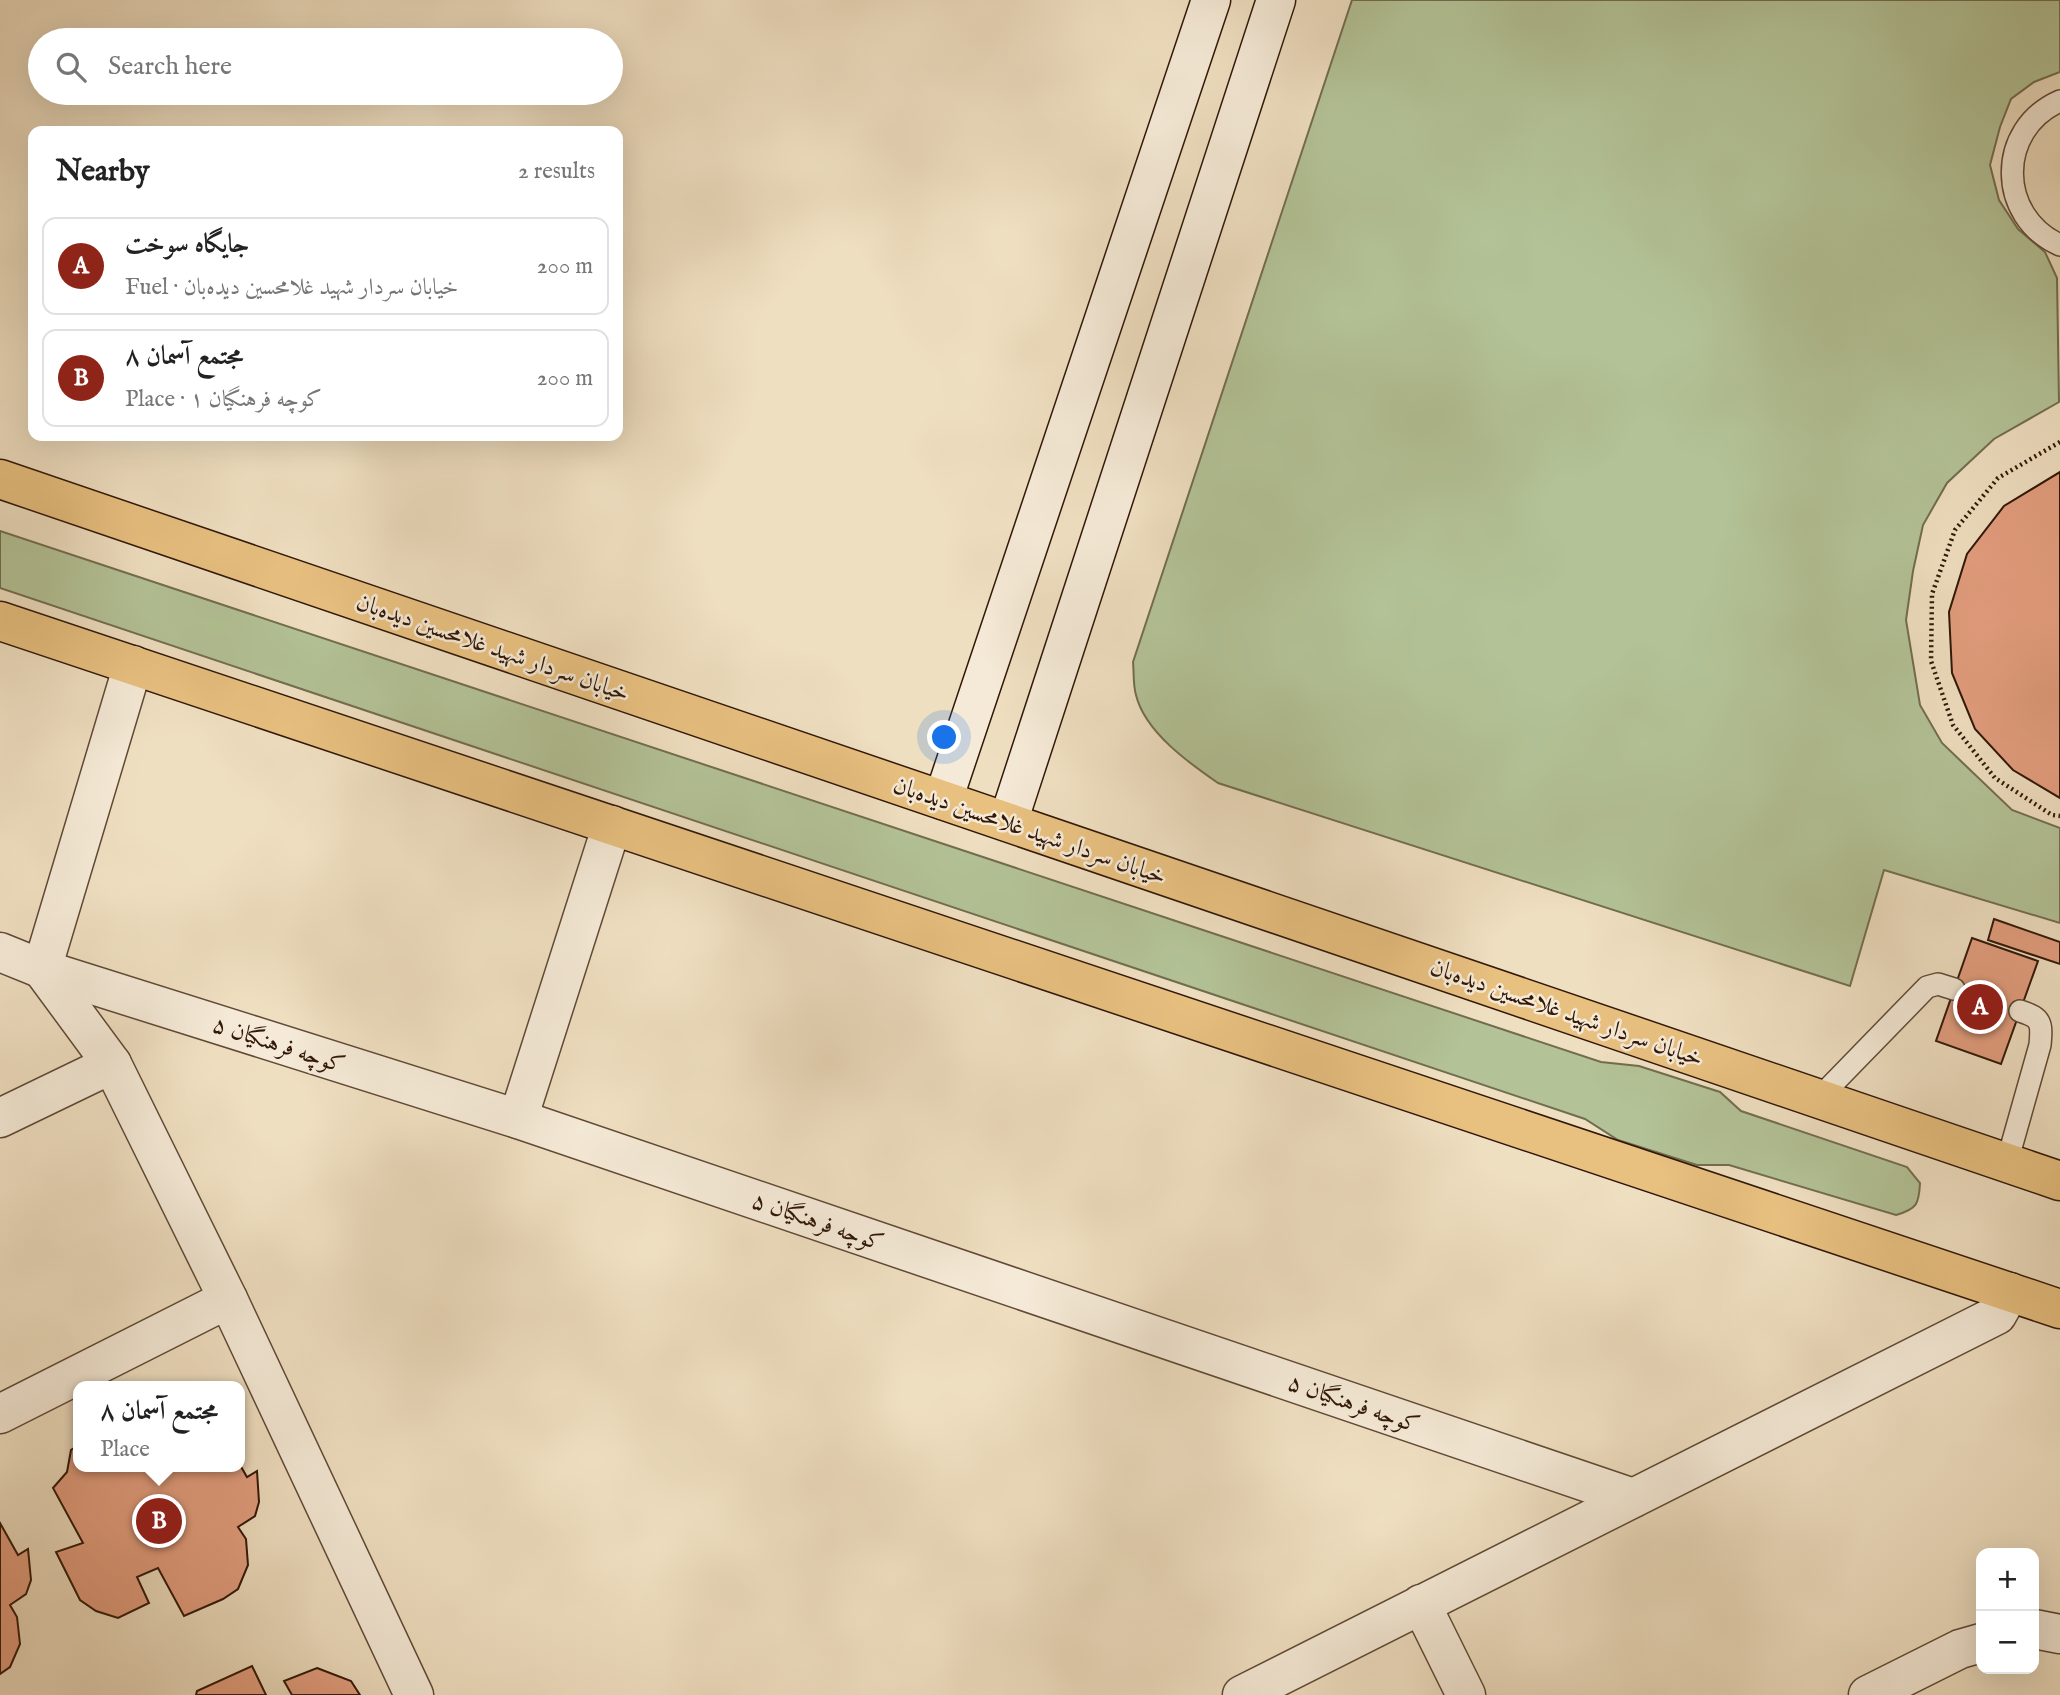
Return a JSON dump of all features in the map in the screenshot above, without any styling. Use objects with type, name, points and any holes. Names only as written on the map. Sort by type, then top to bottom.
[{"type":"main road","name":"خیابان سردار شهید غلامحسین دیده‌بان","points":[[0,479],[2060,1181]]},
{"type":"main road","points":[[0,621],[2060,1309]]},
{"type":"street","points":[[943,800],[1211,0]]},
{"type":"street","points":[[1008,822],[1276,0]]},
{"type":"street","points":[[133,665],[42,969],[112,1063],[228,1299],[414,1695]]},
{"type":"street","points":[[518,1119],[612,825]]},
{"type":"street","name":"کوچه فرهنگیان ۵","points":[[0,952],[42,969],[518,1119],[1633,1498]]},
{"type":"street","points":[[0,1118],[112,1063]]},
{"type":"street","points":[[1242,1695],[1997,1315],[2010,1292]]},
{"type":"street","points":[[0,1414],[228,1299]]},
{"type":"street","points":[[1421,1604],[1466,1695]]},
{"type":"street","points":[[2039,1630],[2060,1634]]},
{"type":"street","points":[[1868,1695],[1960,1648],[1976,1644]]},
{"type":"lane","points":[[2060,101],[2049,106],[2031,121],[2018,142],[2011,165],[2013,189],[2022,212],[2037,231],[2060,245]]},
{"type":"lane","points":[[1819,1098],[1927,987],[1938,984],[1954,989]]},
{"type":"lane","points":[[2007,1162],[2040,1045],[2042,1029],[2040,1021],[2034,1015],[2020,1011]]},
{"type":"path","points":[[2060,442],[1998,478],[1955,530],[1932,594],[1931,661],[1953,725],[1995,778],[2052,815],[2060,817]]},
{"type":"green space","points":[[1352,0],[2060,0],[2060,72],[2034,82],[2011,99],[1990,165],[1999,200],[2018,229],[2045,252],[2057,278],[2059,402],[1994,439],[1947,483],[1923,525],[1906,620],[1920,705],[1942,743],[2012,810],[2060,828],[2060,923],[1884,870],[1850,986],[1218,783],[1158,734],[1141,709],[1136,695],[1133,662]]},
{"type":"green space","points":[[0,531],[1601,1062],[1639,1066],[1720,1092],[1741,1111],[1907,1167],[1920,1183],[1918,1201],[1913,1208],[1896,1215],[1729,1165],[1697,1165],[1618,1140],[1585,1119],[0,588]]},
{"type":"building","points":[[2060,472],[2060,798],[2013,770],[1975,729],[1952,673],[1949,612],[1967,554],[2004,506]]},
{"type":"building","points":[[1994,919],[2060,942],[2060,964],[1988,940]]},
{"type":"building","points":[[1972,938],[2038,961],[2001,1064],[1936,1041]]},
{"type":"building","points":[[73,1449],[73,1472],[150,1472],[151,1475],[158,1472],[244,1472],[247,1477],[257,1471],[259,1502],[255,1516],[238,1527],[246,1539],[248,1565],[238,1589],[223,1599],[184,1616],[158,1568],[137,1577],[149,1603],[118,1618],[96,1611],[80,1600],[56,1552],[83,1543],[53,1488],[67,1472]]},
{"type":"building","points":[[0,1523],[18,1555],[28,1549],[31,1580],[26,1594],[10,1605],[17,1617],[20,1644],[10,1667],[0,1674]]},
{"type":"building","points":[[252,1666],[266,1695],[196,1695],[197,1691]]},
{"type":"building","points":[[317,1668],[351,1681],[360,1695],[292,1695],[284,1681]]},
{"type":"place","name":"جایگاه سوخت","points":[[1980,1007]]},
{"type":"place","name":"مجتمع آسمان ۸","points":[[159,1521]]}]
